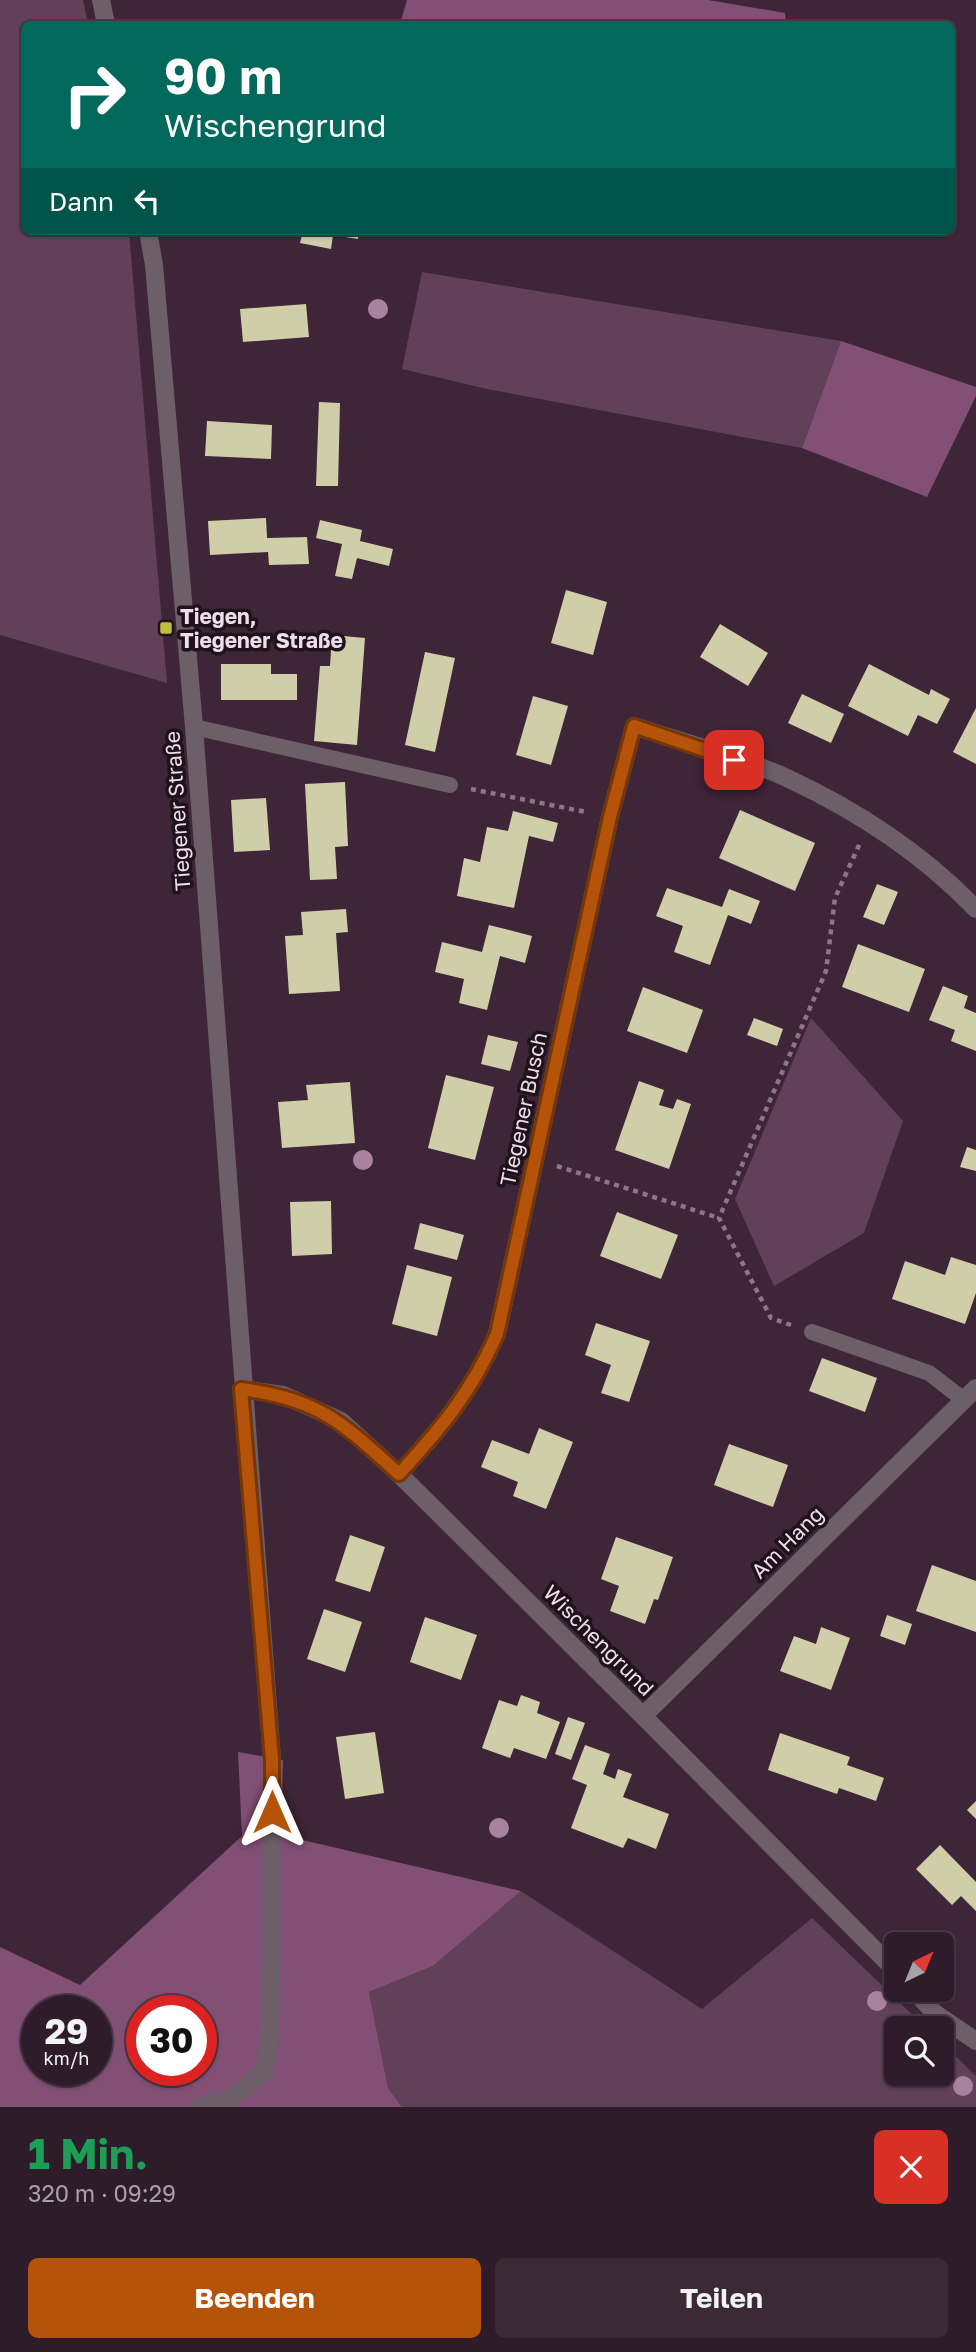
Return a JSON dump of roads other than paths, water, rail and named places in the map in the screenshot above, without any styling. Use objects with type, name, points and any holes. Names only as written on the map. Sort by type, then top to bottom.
[{"type":"street","points":[[101,0],[105,21]]},
{"type":"street","name":"Tiegener Straße","points":[[149,235],[154,265],[194,727],[241,1389],[272,1759],[271,2027],[264,2073],[229,2099],[200,2107]]},
{"type":"street","name":"Tiegener Busch","points":[[399,1474],[446,1423],[478,1377],[497,1334],[610,817],[634,726],[784,777],[872,822],[945,877],[976,909]]},
{"type":"street","name":"Wischengrund","points":[[241,1389],[283,1395],[341,1421],[399,1474],[643,1716],[884,1960]]},
{"type":"street","name":"Am Hang","points":[[643,1716],[970,1394]]},
{"type":"street","points":[[924,2002],[936,2014],[976,2041]]},
{"type":"lane","points":[[194,727],[450,785]]},
{"type":"lane","name":"Am Hang","points":[[812,1332],[929,1373],[970,1394]]},
{"type":"place","name":"Tiegen, Tiegener Straße","points":[[166,628]]}]
